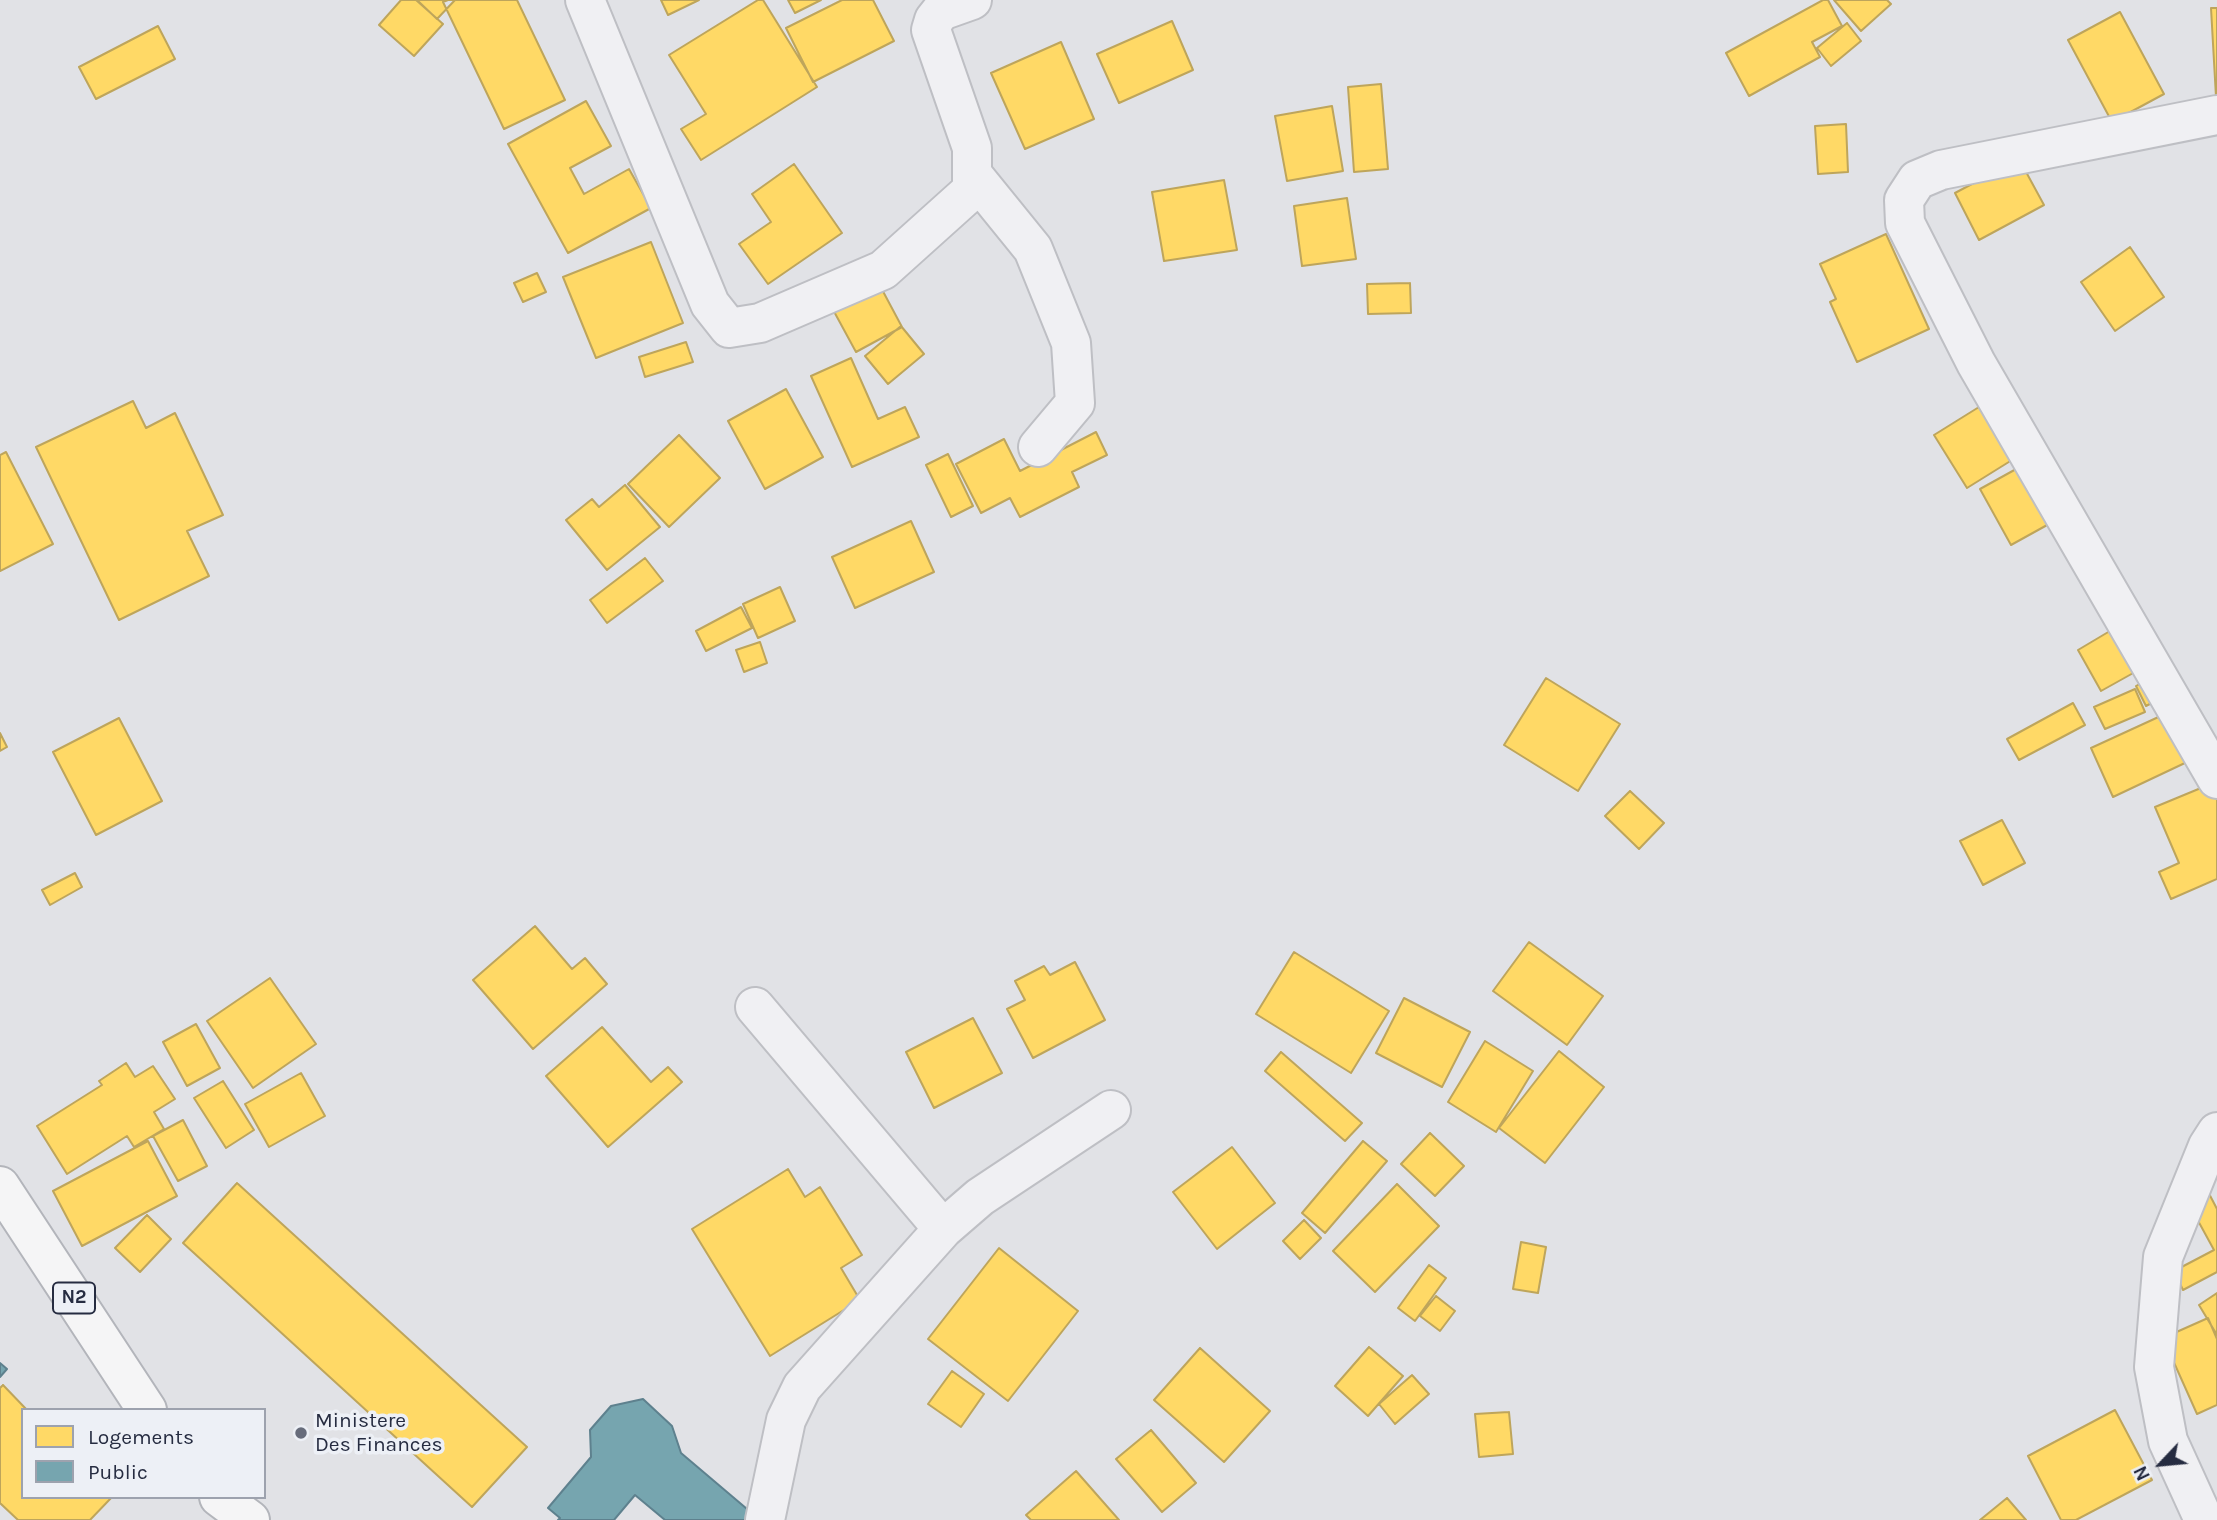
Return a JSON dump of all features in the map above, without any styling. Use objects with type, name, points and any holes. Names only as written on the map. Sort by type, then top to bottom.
[{"type":"highway","name":"N2","points":[[0,1186],[146,1408]]},
{"type":"highway","points":[[222,1499],[250,1520]]},
{"type":"street","points":[[585,0],[710,304],[729,328],[760,323],[883,270],[972,190],[972,148],[931,30],[941,11],[972,0]]},
{"type":"street","points":[[2217,115],[1941,170],[1917,180],[1904,200],[1905,223],[1976,363],[2217,779]]},
{"type":"street","points":[[973,175],[1033,249],[1071,343],[1075,403],[1038,447]]},
{"type":"street","points":[[755,1007],[943,1229]]},
{"type":"street","points":[[765,1520],[786,1420],[802,1387],[943,1229],[980,1197],[1111,1110]]},
{"type":"street","points":[[2204,1520],[2168,1441],[2154,1367],[2163,1257],[2208,1146],[2217,1132]]},
{"type":"building: Logements","points":[[401,0],[416,0],[443,24],[414,56],[379,25]]},
{"type":"building: Logements","points":[[417,0],[455,0],[437,19]]},
{"type":"building: Logements","points":[[517,0],[565,100],[504,129],[443,2]]},
{"type":"building: Logements","points":[[661,0],[699,0],[668,15]]},
{"type":"building: Logements","points":[[758,0],[763,0],[817,87],[701,160],[681,129],[706,114],[669,55]]},
{"type":"building: Logements","points":[[788,0],[821,0],[795,13]]},
{"type":"building: Logements","points":[[842,0],[873,0],[894,41],[813,82],[786,28]]},
{"type":"building: Logements","points":[[1823,0],[1828,0],[1842,26],[1812,42],[1820,57],[1749,96],[1726,53]]},
{"type":"building: Logements","points":[[1834,0],[1887,0],[1891,4],[1861,31]]},
{"type":"building: Logements","points":[[2211,8],[2217,8],[2217,97],[2216,97]]},
{"type":"building: Logements","points":[[2120,12],[2164,94],[2112,122],[2068,40]]},
{"type":"building: Logements","points":[[1172,21],[1193,70],[1119,103],[1097,54]]},
{"type":"building: Logements","points":[[1847,23],[1861,41],[1831,66],[1817,48]]},
{"type":"building: Logements","points":[[158,26],[175,59],[96,99],[79,67]]},
{"type":"building: Logements","points":[[1061,42],[1094,119],[1025,149],[991,73]]},
{"type":"building: Logements","points":[[1381,84],[1388,169],[1354,172],[1348,87]]},
{"type":"building: Logements","points":[[586,101],[611,146],[570,168],[584,194],[629,169],[651,208],[568,253],[508,144]]},
{"type":"building: Logements","points":[[1332,106],[1343,171],[1287,181],[1275,116]]},
{"type":"building: Logements","points":[[1846,124],[1848,172],[1818,174],[1815,126]]},
{"type":"building: Logements","points":[[2019,159],[2044,205],[1979,240],[1955,193]]},
{"type":"building: Logements","points":[[794,164],[842,233],[768,284],[739,244],[771,222],[752,194]]},
{"type":"building: Logements","points":[[1224,180],[1237,250],[1164,261],[1152,192]]},
{"type":"building: Logements","points":[[1347,198],[1356,259],[1302,266],[1294,206]]},
{"type":"building: Logements","points":[[1886,234],[1929,329],[1857,362],[1830,302],[1836,299],[1820,264]]},
{"type":"building: Logements","points":[[651,242],[683,323],[596,358],[563,277]]},
{"type":"building: Logements","points":[[2130,247],[2164,297],[2115,331],[2081,282]]},
{"type":"building: Logements","points":[[537,273],[546,292],[523,302],[514,283]]},
{"type":"building: Logements","points":[[878,282],[902,327],[856,352],[831,306]]},
{"type":"building: Logements","points":[[1410,283],[1411,313],[1368,314],[1367,284]]},
{"type":"building: Logements","points":[[901,326],[924,354],[888,384],[865,356]]},
{"type":"building: Logements","points":[[686,342],[693,362],[645,377],[639,357]]},
{"type":"building: Logements","points":[[851,358],[878,419],[905,407],[919,437],[852,467],[811,376]]},
{"type":"building: Logements","points":[[786,389],[823,457],[765,489],[728,421]]},
{"type":"building: Logements","points":[[133,401],[146,428],[175,413],[223,515],[187,531],[209,576],[119,620],[36,447]]},
{"type":"building: Logements","points":[[1979,407],[2012,460],[1967,488],[1934,435]]},
{"type":"building: Logements","points":[[1096,432],[1107,455],[1072,472],[1079,487],[1020,517],[1010,498],[981,513],[956,464],[1004,439],[1020,471]]},
{"type":"building: Logements","points":[[679,435],[720,478],[669,527],[628,484]]},
{"type":"building: Logements","points":[[6,452],[53,544],[0,571],[0,455]]},
{"type":"building: Logements","points":[[948,454],[973,506],[951,517],[926,465]]},
{"type":"building: Logements","points":[[2027,463],[2058,519],[2011,545],[1980,489]]},
{"type":"building: Logements","points":[[625,485],[660,527],[607,570],[566,520],[592,499],[599,507]]},
{"type":"building: Logements","points":[[911,521],[934,572],[855,608],[832,557]]},
{"type":"building: Logements","points":[[645,558],[663,581],[607,623],[590,600]]},
{"type":"building: Logements","points":[[780,587],[795,621],[758,638],[743,604]]},
{"type":"building: Logements","points":[[741,607],[752,628],[706,651],[696,631]]},
{"type":"building: Logements","points":[[2120,625],[2144,667],[2101,691],[2078,650]]},
{"type":"building: Logements","points":[[760,642],[767,663],[744,672],[736,650]]},
{"type":"building: Logements","points":[[2154,676],[2165,696],[2146,706],[2136,686]]},
{"type":"building: Logements","points":[[1546,678],[1620,724],[1578,791],[1504,745]]},
{"type":"building: Logements","points":[[2135,689],[2145,712],[2105,729],[2094,707]]},
{"type":"building: Logements","points":[[2073,703],[2085,725],[2019,760],[2007,739]]},
{"type":"building: Logements","points":[[2165,714],[2187,762],[2113,797],[2091,748]]},
{"type":"building: Logements","points":[[119,718],[162,801],[96,835],[53,752]]},
{"type":"building: Logements","points":[[0,733],[7,747],[0,751]]},
{"type":"building: Logements","points":[[2213,783],[2217,793],[2217,879],[2171,899],[2159,872],[2179,863],[2155,807]]},
{"type":"building: Logements","points":[[1630,791],[1664,823],[1639,849],[1605,816]]},
{"type":"building: Logements","points":[[2002,820],[2025,863],[1983,885],[1960,841]]},
{"type":"building: Logements","points":[[75,873],[82,887],[50,905],[42,890]]},
{"type":"building: Logements","points":[[535,926],[572,969],[585,958],[607,984],[533,1049],[473,980]]},
{"type":"building: Logements","points":[[1529,942],[1603,996],[1567,1045],[1493,991]]},
{"type":"building: Logements","points":[[1294,952],[1389,1011],[1351,1073],[1256,1014]]},
{"type":"building: Logements","points":[[1075,962],[1105,1020],[1033,1058],[1007,1009],[1025,1000],[1015,981],[1044,966],[1050,975]]},
{"type":"building: Logements","points":[[270,978],[316,1044],[253,1088],[207,1021]]},
{"type":"building: Logements","points":[[1404,998],[1470,1032],[1442,1087],[1376,1053]]},
{"type":"building: Logements","points":[[973,1018],[1002,1073],[934,1108],[906,1052]]},
{"type":"building: Logements","points":[[196,1024],[220,1068],[187,1086],[163,1042]]},
{"type":"building: Logements","points":[[602,1027],[651,1082],[668,1067],[682,1082],[608,1147],[546,1076]]},
{"type":"building: Logements","points":[[1485,1041],[1533,1071],[1496,1132],[1448,1102]]},
{"type":"building: Logements","points":[[1559,1051],[1604,1087],[1545,1163],[1499,1128]]},
{"type":"building: Logements","points":[[1281,1052],[1362,1123],[1345,1141],[1265,1071]]},
{"type":"building: Logements","points":[[126,1063],[135,1077],[153,1066],[175,1099],[154,1112],[164,1129],[134,1147],[127,1136],[67,1174],[37,1126],[102,1085],[99,1081]]},
{"type":"building: Logements","points":[[301,1073],[325,1116],[269,1147],[245,1104]]},
{"type":"building: Logements","points":[[223,1081],[254,1130],[226,1148],[194,1098]]},
{"type":"building: Logements","points":[[183,1120],[207,1166],[178,1181],[153,1136]]},
{"type":"building: Logements","points":[[1430,1133],[1464,1166],[1435,1196],[1401,1164]]},
{"type":"building: Logements","points":[[148,1141],[177,1196],[82,1246],[53,1191]]},
{"type":"building: Logements","points":[[1363,1141],[1387,1161],[1325,1233],[1302,1213]]},
{"type":"building: Logements","points":[[1232,1147],[1275,1203],[1217,1249],[1173,1192]]},
{"type":"building: Logements","points":[[788,1169],[805,1197],[820,1187],[862,1255],[841,1268],[860,1300],[770,1356],[692,1229]]},
{"type":"building: Logements","points":[[237,1183],[527,1447],[472,1507],[183,1243]]},
{"type":"building: Logements","points":[[1397,1184],[1439,1226],[1375,1292],[1333,1251]]},
{"type":"building: Logements","points":[[2204,1184],[2217,1209],[2217,1272],[2183,1290],[2174,1271],[2214,1250],[2184,1195]]},
{"type":"building: Logements","points":[[147,1215],[171,1239],[140,1272],[115,1248]]},
{"type":"building: Logements","points":[[1304,1220],[1321,1238],[1300,1259],[1283,1241]]},
{"type":"building: Logements","points":[[1521,1242],[1546,1247],[1538,1293],[1513,1289]]},
{"type":"building: Logements","points":[[999,1248],[1078,1311],[1008,1401],[928,1339]]},
{"type":"building: Logements","points":[[1429,1265],[1446,1278],[1415,1321],[1398,1308]]},
{"type":"building: Logements","points":[[2217,1293],[2217,1335],[2199,1305]]},
{"type":"building: Logements","points":[[1436,1296],[1455,1311],[1440,1331],[1420,1316]]},
{"type":"building: Logements","points":[[2208,1318],[2217,1339],[2217,1405],[2197,1414],[2163,1338]]},
{"type":"building: Logements","points":[[1369,1347],[1403,1376],[1368,1416],[1335,1386]]},
{"type":"building: Logements","points":[[1200,1348],[1270,1411],[1224,1462],[1154,1400]]},
{"type":"building: Logements","points":[[952,1371],[984,1394],[961,1427],[928,1404]]},
{"type":"building: Logements","points":[[1412,1375],[1429,1394],[1395,1424],[1379,1404]]},
{"type":"building: Logements","points":[[3,1385],[25,1408],[21,1408],[21,1499],[110,1499],[90,1520],[18,1520],[0,1503],[0,1388]]},
{"type":"building: Logements","points":[[2115,1410],[2152,1480],[2076,1520],[2061,1520],[2028,1456]]},
{"type":"building: Logements","points":[[1509,1412],[1513,1454],[1479,1457],[1475,1414]]},
{"type":"building: Logements","points":[[1151,1430],[1196,1483],[1162,1512],[1116,1459]]},
{"type":"building: Logements","points":[[1076,1471],[1119,1520],[1031,1520],[1026,1515]]},
{"type":"building: Logements","points":[[2007,1498],[2026,1520],[1980,1520]]},
{"type":"building: Public","points":[[0,1363],[7,1369],[0,1377]]},
{"type":"building: Public","points":[[643,1399],[672,1426],[681,1453],[760,1520],[665,1520],[635,1495],[614,1520],[558,1520],[560,1518],[548,1508],[591,1457],[590,1430],[611,1406]]},
{"type":"place","name":"Ministere Des Finances","points":[[301,1433]]}]
